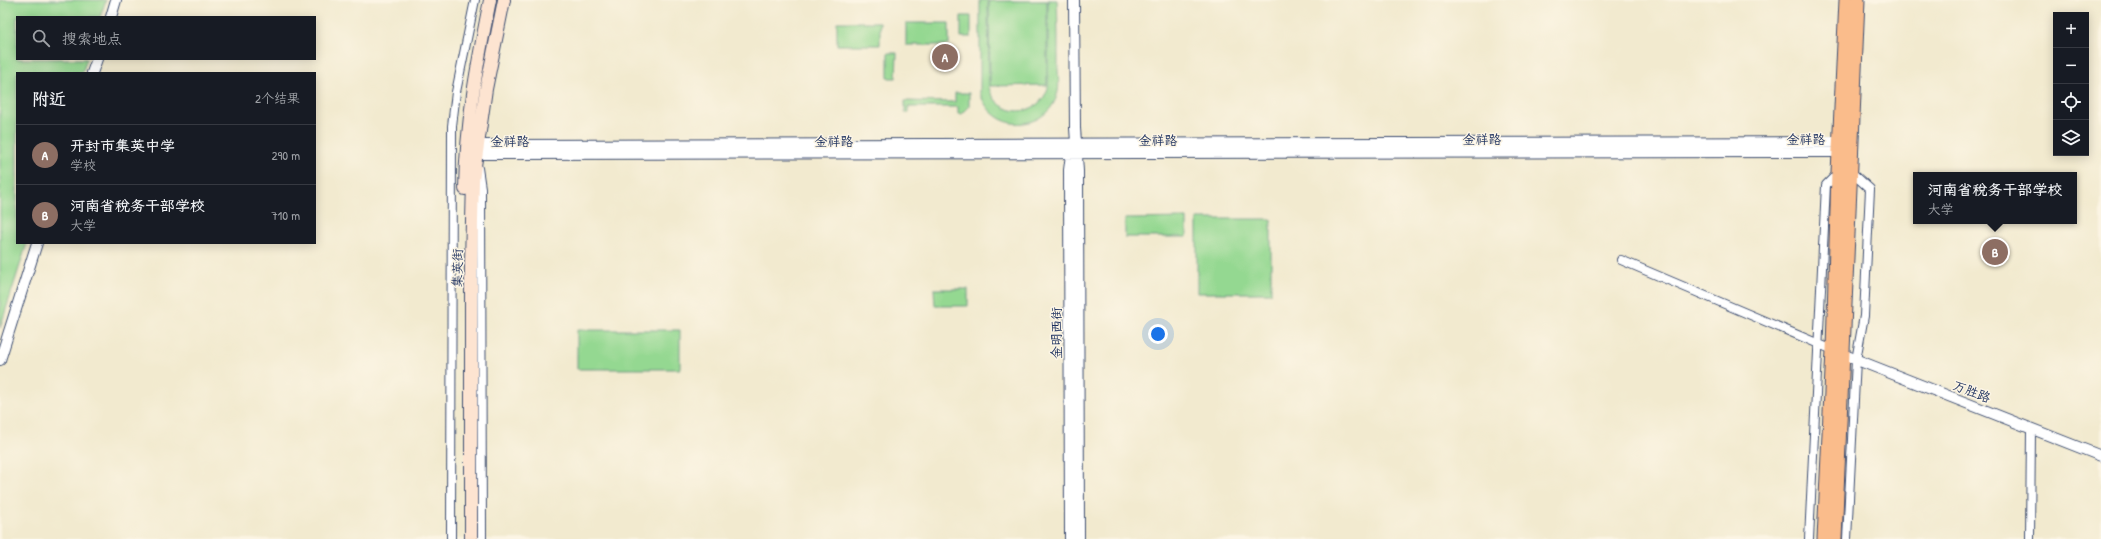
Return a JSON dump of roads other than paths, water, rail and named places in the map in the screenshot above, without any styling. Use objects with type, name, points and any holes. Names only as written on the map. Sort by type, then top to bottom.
[{"type":"main road","name":"集英街","points":[[463,539],[463,262],[471,150],[473,87],[490,0]]},
{"type":"main road","name":"集英街","points":[[471,539],[471,262],[473,180],[471,150],[486,89],[504,0]]},
{"type":"main road","points":[[1835,539],[1838,352],[1845,147],[1846,0]]},
{"type":"main road","points":[[1845,147],[1858,0]]},
{"type":"main road","points":[[1824,539],[1838,352]]},
{"type":"street","points":[[111,16],[116,0]]},
{"type":"street","points":[[451,539],[452,126],[456,92],[475,0]]},
{"type":"street","name":"金明西街","points":[[1074,0],[1074,149],[1080,539]]},
{"type":"street","points":[[92,72],[97,60]]},
{"type":"street","name":"金祥路","points":[[471,150],[1845,147]]},
{"type":"street","name":"金明西街","points":[[1070,539],[1069,170],[1074,149]]},
{"type":"street","points":[[471,150],[481,188],[482,539]]},
{"type":"street","points":[[1809,539],[1826,185],[1844,172],[1870,190],[1864,316],[1856,360],[1846,539]]},
{"type":"street","points":[[0,360],[37,244]]},
{"type":"street","points":[[1621,260],[1838,352]]},
{"type":"street","name":"万胜路","points":[[1838,352],[2101,456]]},
{"type":"street","points":[[2030,539],[2032,429]]},
{"type":"place","name":"开封市集英中学","points":[[945,57]]},
{"type":"place","name":"河南省税务干部学校","points":[[1995,252]]}]
